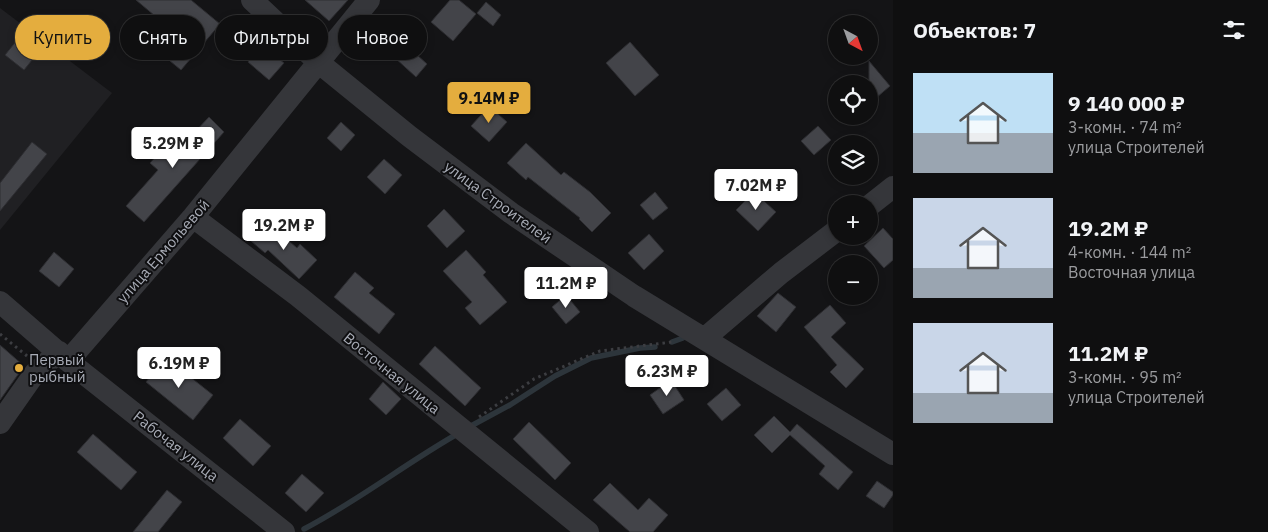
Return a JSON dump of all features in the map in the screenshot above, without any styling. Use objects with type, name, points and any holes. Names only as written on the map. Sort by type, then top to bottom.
[{"type":"street","name":"улица Строителей","points":[[252,0],[318,62],[409,136],[511,213],[634,296],[893,454]]},
{"type":"street","name":"улица Ермольевой","points":[[0,422],[35,373],[63,356],[193,217],[369,0]]},
{"type":"street","points":[[878,199],[893,187]]},
{"type":"street","name":"Восточная улица","points":[[193,217],[298,296],[588,532]]},
{"type":"street","points":[[705,338],[781,273],[828,237]]},
{"type":"street","name":"Рабочая улица","points":[[0,302],[63,356],[284,532]]},
{"type":"path","points":[[461,429],[534,379],[600,351],[705,338]]},
{"type":"shaded area","points":[[0,8],[15,19],[15,60],[69,60],[112,93],[0,230]]},
{"type":"building","points":[[136,0],[191,0],[215,20],[215,30],[205,42],[205,15],[154,15]]},
{"type":"building","points":[[305,0],[348,0],[329,21],[328,15],[322,15]]},
{"type":"building","points":[[450,0],[459,0],[476,14],[453,41],[431,22]]},
{"type":"building","points":[[486,2],[501,15],[493,26],[477,13]]},
{"type":"building","points":[[630,42],[659,75],[635,96],[606,63]]},
{"type":"building","points":[[15,43],[15,60],[32,60],[24,70],[5,55]]},
{"type":"building","points":[[169,60],[189,60],[181,70]]},
{"type":"building","points":[[250,60],[280,60],[284,63],[269,80],[248,62]]},
{"type":"building","points":[[397,60],[423,60],[427,64],[416,77]]},
{"type":"building","points":[[869,65],[872,65],[890,86],[878,96],[878,75],[869,75]]},
{"type":"building","points":[[489,106],[507,122],[489,142],[471,126]]},
{"type":"building","points":[[209,117],[224,132],[144,222],[126,206],[158,170],[150,163],[167,144],[176,152]]},
{"type":"building","points":[[341,122],[355,135],[341,151],[327,138]]},
{"type":"building","points":[[818,126],[828,137],[828,143],[814,155],[801,141]]},
{"type":"building","points":[[32,142],[47,154],[0,211],[0,183]]},
{"type":"building","points":[[526,143],[561,175],[564,172],[590,192],[611,213],[592,232],[580,218],[528,177],[526,180],[507,163]]},
{"type":"building","points":[[384,159],[402,175],[385,194],[367,177]]},
{"type":"building","points":[[655,192],[668,208],[653,220],[640,205]]},
{"type":"building","points":[[754,192],[776,212],[758,231],[736,210]]},
{"type":"building","points":[[444,209],[465,231],[447,248],[427,226]]},
{"type":"building","points":[[267,222],[297,248],[300,244],[317,260],[299,279],[268,250],[265,253],[251,241]]},
{"type":"building","points":[[883,228],[893,239],[893,260],[884,268],[878,261],[878,255],[872,255],[864,246],[878,245],[878,233]]},
{"type":"building","points":[[649,234],[664,251],[644,270],[628,253]]},
{"type":"building","points":[[466,250],[486,272],[483,275],[507,302],[480,325],[465,308],[472,302],[443,271]]},
{"type":"building","points":[[54,252],[74,269],[59,287],[39,271]]},
{"type":"building","points":[[355,272],[374,288],[369,293],[395,314],[379,334],[334,297]]},
{"type":"building","points":[[778,293],[796,307],[776,332],[757,316]]},
{"type":"building","points":[[566,295],[580,312],[566,324],[552,307]]},
{"type":"building","points":[[830,305],[846,323],[831,337],[864,369],[846,388],[830,372],[837,365],[804,327]]},
{"type":"building","points":[[0,345],[24,366],[0,400]]},
{"type":"building","points":[[435,346],[481,388],[465,406],[419,364]]},
{"type":"building","points":[[165,357],[213,395],[193,420],[146,382]]},
{"type":"building","points":[[671,380],[684,400],[663,414],[650,395]]},
{"type":"building","points":[[383,382],[401,399],[386,415],[369,399]]},
{"type":"building","points":[[726,388],[741,405],[722,421],[707,404]]},
{"type":"building","points":[[774,416],[790,432],[797,424],[853,472],[838,490],[819,474],[825,466],[790,435],[772,453],[754,435]]},
{"type":"building","points":[[240,419],[271,446],[253,466],[223,438]]},
{"type":"building","points":[[529,422],[571,463],[555,480],[513,439]]},
{"type":"building","points":[[93,434],[137,472],[121,490],[77,452]]},
{"type":"building","points":[[302,474],[324,493],[306,512],[285,493]]},
{"type":"building","points":[[877,481],[893,492],[884,508],[866,496]]},
{"type":"building","points":[[610,483],[638,510],[649,498],[668,515],[653,532],[630,532],[593,500]]},
{"type":"building","points":[[167,490],[182,502],[158,532],[133,532]]},
{"type":"waterway","points":[[672,342],[683,338]]},
{"type":"waterway","points":[[469,427],[510,405],[555,376],[591,358],[640,348],[655,347]]},
{"type":"waterway","points":[[304,529],[344,506],[459,433]]},
{"type":"place","name":"Первый рыбный","points":[[19,368]]}]
